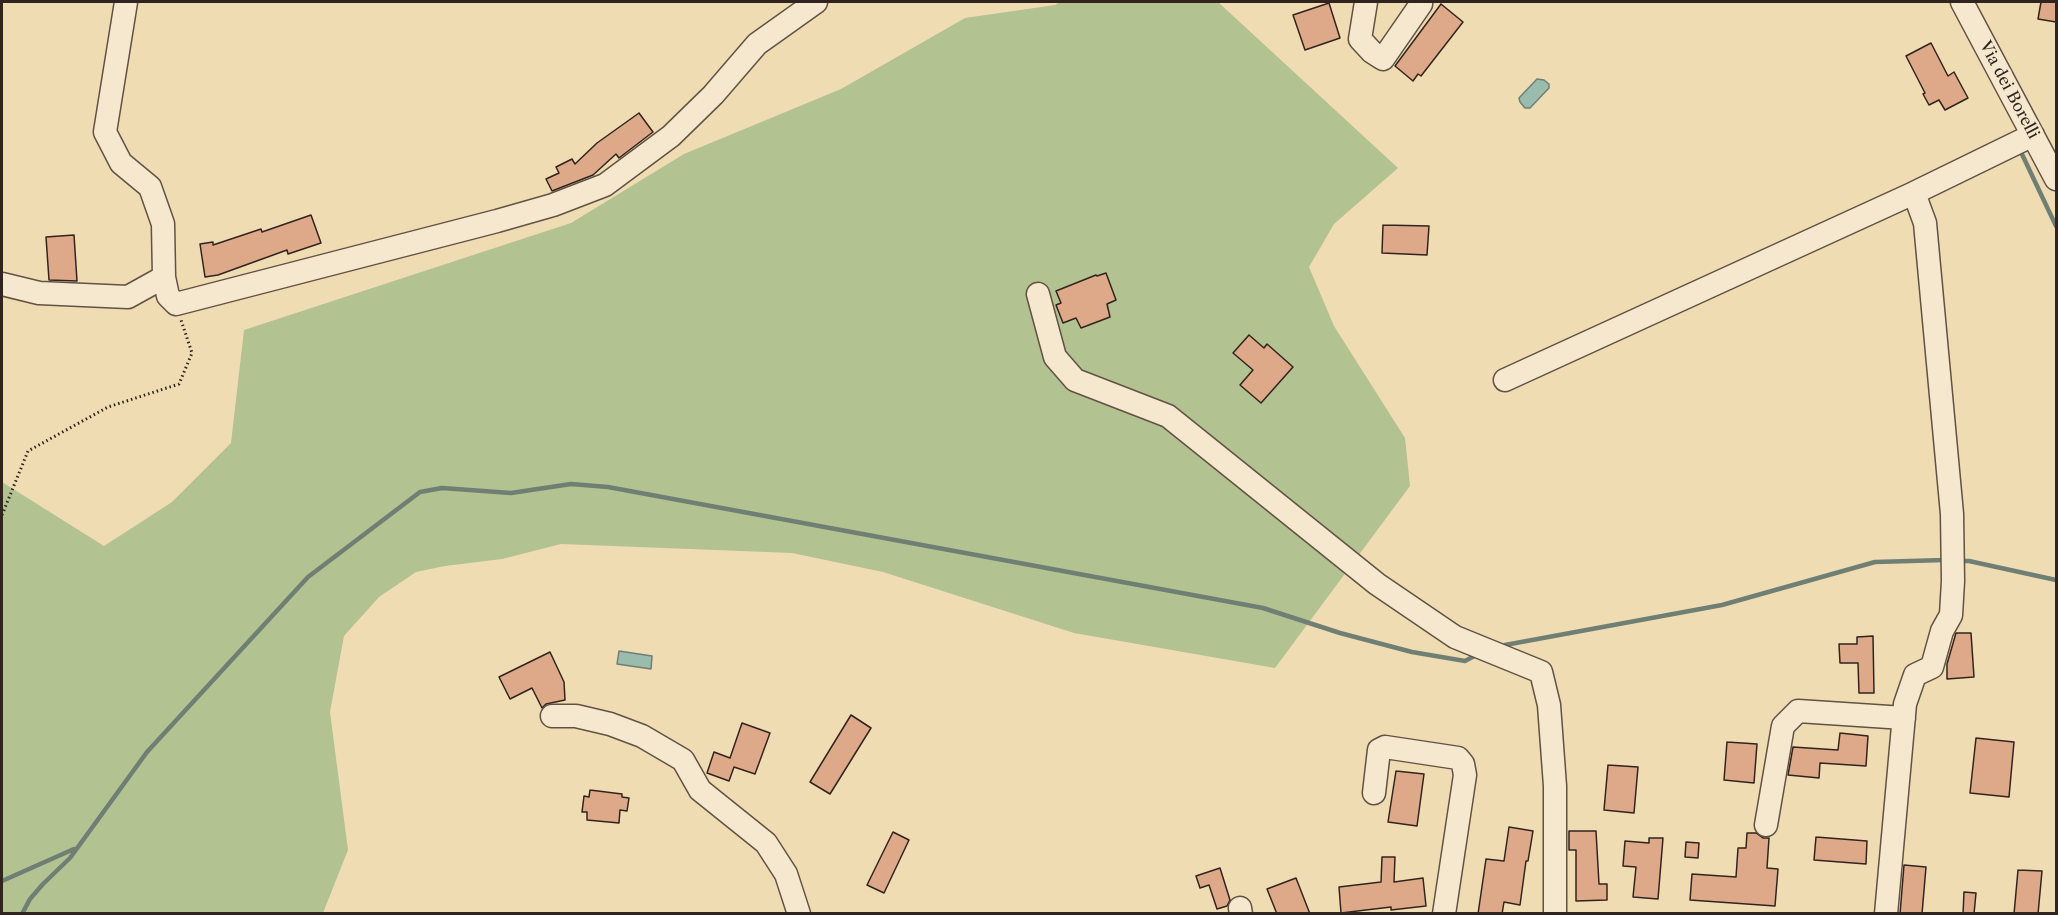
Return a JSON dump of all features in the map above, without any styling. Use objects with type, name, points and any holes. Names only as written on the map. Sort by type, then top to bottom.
[{"type":"street","points":[[126,2],[105,132],[121,163],[150,187],[163,224],[164,277],[168,296],[176,304],[497,221],[553,205],[605,185],[671,136],[713,95],[757,44],[816,2]]},
{"type":"street","points":[[1366,2],[1360,39],[1372,52],[1383,59],[1421,4]]},
{"type":"street","name":"Via dei Borelli","points":[[1966,2],[2056,179]]},
{"type":"street","points":[[1505,380],[1914,193],[2033,135]]},
{"type":"street","points":[[1886,914],[1904,711],[1915,675],[1932,667],[1942,631],[1951,615],[1952,514],[1925,223],[1914,193]]},
{"type":"street","points":[[2,284],[39,293],[128,297],[164,277]]},
{"type":"street","points":[[1038,294],[1055,357],[1075,380],[1168,416],[1377,584],[1455,637],[1541,672],[1549,705],[1555,786],[1555,914]]},
{"type":"street","points":[[1766,825],[1783,726],[1798,711],[1904,711]]},
{"type":"street","points":[[552,716],[576,716],[610,724],[642,736],[683,760],[700,790],[766,843],[786,874],[799,914]]},
{"type":"street","points":[[1374,793],[1379,750],[1385,747],[1458,758],[1463,764],[1465,775],[1444,914]]},
{"type":"path","points":[[2,515],[28,451],[108,407],[179,384],[192,353],[176,304]]},
{"type":"green space","points":[[1060,2],[1218,2],[1398,168],[1334,224],[1309,267],[1334,326],[1405,438],[1410,486],[1275,668],[1074,633],[883,572],[792,553],[561,544],[502,559],[445,566],[416,572],[379,597],[344,636],[330,712],[348,850],[323,913],[2,913],[2,482],[104,546],[172,502],[231,443],[244,330],[571,223],[684,154],[841,89],[965,18],[1055,5]]},
{"type":"shaded area","points":[[1537,79],[1544,80],[1549,84],[1549,88],[1530,108],[1525,108],[1519,98]]},
{"type":"shaded area","points":[[619,651],[652,656],[651,669],[617,664]]},
{"type":"building","points":[[2041,2],[2056,2],[2056,22],[2038,19]]},
{"type":"building","points":[[1329,3],[1340,38],[1305,50],[1293,15]]},
{"type":"building","points":[[1441,4],[1463,22],[1421,76],[1418,74],[1413,81],[1395,66]]},
{"type":"building","points":[[1931,43],[1948,76],[1954,72],[1968,98],[1945,110],[1939,100],[1929,105],[1906,56]]},
{"type":"building","points":[[639,113],[653,132],[619,158],[616,154],[593,175],[552,191],[546,179],[559,173],[556,167],[572,159],[575,164],[597,143]]},
{"type":"building","points":[[311,215],[321,243],[288,254],[287,250],[218,275],[205,277],[200,244],[213,242],[213,245],[261,229],[262,232]]},
{"type":"building","points":[[1383,225],[1429,226],[1427,255],[1382,253]]},
{"type":"building","points":[[74,235],[77,281],[49,280],[46,237]]},
{"type":"building","points":[[1106,273],[1116,300],[1107,304],[1110,317],[1081,328],[1076,318],[1063,323],[1056,305],[1061,303],[1056,291]]},
{"type":"building","points":[[1249,335],[1264,348],[1267,344],[1293,367],[1261,403],[1240,385],[1253,370],[1233,353]]},
{"type":"building","points":[[1956,633],[1971,633],[1974,677],[1947,679],[1947,664]]},
{"type":"building","points":[[1873,636],[1874,693],[1859,693],[1858,663],[1840,663],[1839,644],[1857,644],[1857,637]]},
{"type":"building","points":[[550,652],[564,682],[565,700],[546,704],[542,708],[532,688],[510,699],[499,677]]},
{"type":"building","points":[[851,715],[871,728],[830,794],[810,782]]},
{"type":"building","points":[[742,723],[770,733],[755,774],[734,767],[729,781],[707,773],[714,752],[730,758]]},
{"type":"building","points":[[1840,733],[1868,736],[1866,766],[1820,763],[1819,778],[1788,775],[1793,747],[1838,750]]},
{"type":"building","points":[[1976,738],[2014,742],[2009,797],[1970,793]]},
{"type":"building","points":[[1727,742],[1757,744],[1754,783],[1724,780]]},
{"type":"building","points":[[1608,765],[1638,767],[1634,813],[1604,810]]},
{"type":"building","points":[[1396,771],[1424,774],[1417,826],[1388,822]]},
{"type":"building","points":[[590,790],[622,794],[622,797],[629,798],[627,811],[620,810],[619,823],[587,820],[587,812],[582,812],[584,796],[589,797]]},
{"type":"building","points":[[1509,827],[1533,831],[1520,905],[1504,902],[1502,914],[1478,914],[1486,859],[1504,861]]},
{"type":"building","points":[[1569,831],[1596,831],[1599,884],[1607,884],[1607,900],[1576,901],[1576,850],[1569,850]]},
{"type":"building","points":[[893,832],[909,840],[884,893],[867,885]]},
{"type":"building","points":[[1747,833],[1756,833],[1763,838],[1769,838],[1767,868],[1778,869],[1775,906],[1690,900],[1692,874],[1736,877],[1738,848],[1746,848]]},
{"type":"building","points":[[1816,837],[1867,841],[1866,864],[1814,860]]},
{"type":"building","points":[[1649,838],[1663,838],[1658,899],[1633,897],[1636,867],[1623,866],[1625,841],[1649,843]]},
{"type":"building","points":[[1686,842],[1699,843],[1698,858],[1685,857]]},
{"type":"building","points":[[1382,857],[1395,857],[1394,882],[1423,878],[1426,906],[1391,910],[1391,907],[1341,913],[1339,887],[1381,882]]},
{"type":"building","points":[[1904,865],[1926,867],[1922,914],[1900,914]]},
{"type":"building","points":[[1220,868],[1230,900],[1227,906],[1217,909],[1209,885],[1200,888],[1196,876]]},
{"type":"building","points":[[2018,870],[2042,871],[2038,914],[2014,914]]},
{"type":"building","points":[[1296,878],[1310,914],[1277,914],[1267,889]]},
{"type":"building","points":[[1964,892],[1976,893],[1974,914],[1963,914]]},
{"type":"waterway","points":[[2020,150],[2056,226]]},
{"type":"waterway","points":[[22,914],[30,899],[70,858],[147,752],[308,577],[420,492],[442,488],[511,493],[571,484],[608,487],[1263,608],[1340,633],[1412,652],[1465,661],[1478,654]]},
{"type":"waterway","points":[[1505,645],[1722,605],[1875,562],[1945,560]]},
{"type":"waterway","points":[[1959,561],[1969,561],[2056,580]]},
{"type":"waterway","points":[[2,881],[74,849]]}]
